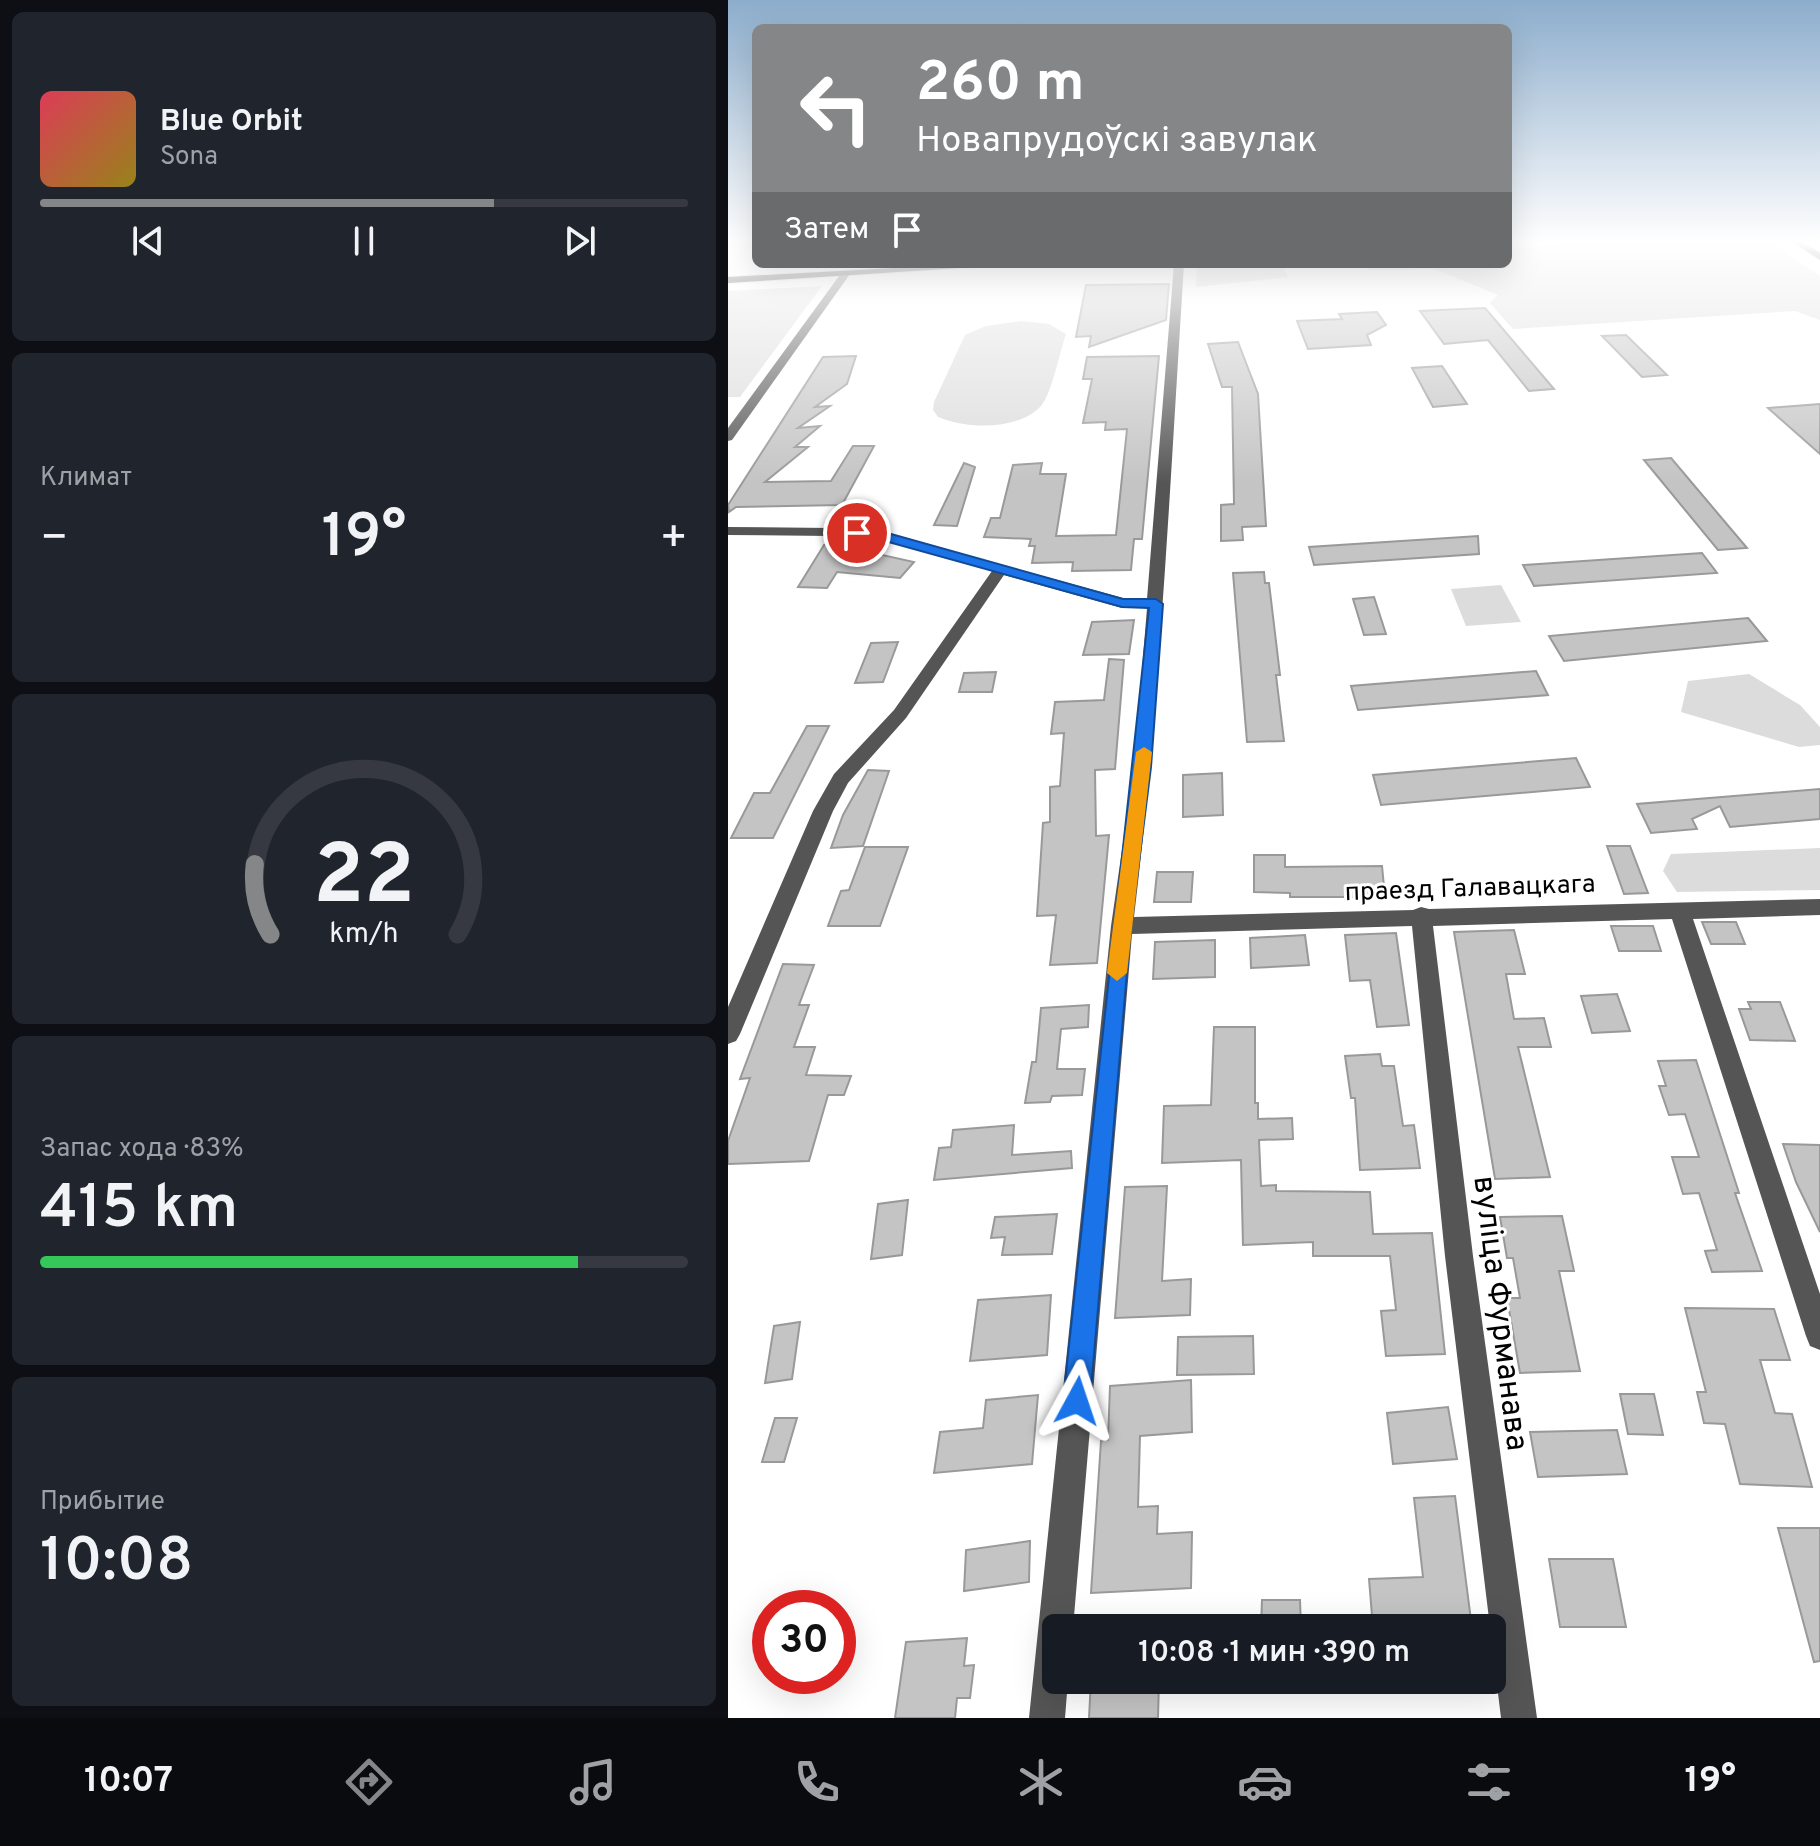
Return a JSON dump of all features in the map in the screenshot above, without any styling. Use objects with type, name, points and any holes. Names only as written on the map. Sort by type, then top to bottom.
[{"type":"street","points":[[728,437],[810,322]]},
{"type":"street","points":[[1047,1718],[1122,926],[1143,767],[1175,322]]},
{"type":"street","points":[[728,531],[831,532],[886,537],[1122,603],[1156,604]]},
{"type":"street","points":[[728,1034],[823,811],[841,779],[900,714],[1000,570]]},
{"type":"street","name":"праезд Галавацкага","points":[[1122,926],[1421,915],[1820,907]]},
{"type":"street","points":[[1679,909],[1820,1336]]},
{"type":"street","name":"вуліца Фурманава","points":[[1421,915],[1459,1256],[1519,1718]]},
{"type":"shaded area","points":[[728,322],[795,322],[740,397],[728,397]]},
{"type":"shaded area","points":[[1032,322],[1049,324],[1066,334],[1045,400],[1031,414],[1006,424],[963,424],[938,417],[933,410],[934,402],[965,335],[986,326]]},
{"type":"shaded area","points":[[1507,322],[1620,322],[1513,329]]},
{"type":"shaded area","points":[[1501,585],[1521,622],[1466,626],[1451,589]]},
{"type":"shaded area","points":[[1749,674],[1800,705],[1820,727],[1820,745],[1799,747],[1681,712],[1688,681]]},
{"type":"shaded area","points":[[1820,848],[1820,890],[1677,892],[1663,871],[1671,854]]},
{"type":"building","points":[[1079,322],[1160,322],[1089,347],[1091,336],[1076,337]]},
{"type":"building","points":[[1297,322],[1384,322],[1386,325],[1367,335],[1371,345],[1308,349]]},
{"type":"building","points":[[1428,322],[1497,322],[1554,389],[1529,391],[1488,340],[1444,344]]},
{"type":"building","points":[[1626,335],[1667,375],[1642,377],[1602,336]]},
{"type":"building","points":[[1238,342],[1258,394],[1266,526],[1242,527],[1243,540],[1221,541],[1221,505],[1234,504],[1232,387],[1222,387],[1208,344]]},
{"type":"building","points":[[856,356],[847,384],[815,407],[830,406],[798,428],[820,426],[795,447],[808,447],[765,482],[831,481],[853,446],[874,446],[842,505],[736,507],[729,512],[728,505],[823,357]]},
{"type":"building","points":[[1159,356],[1142,539],[1134,539],[1131,570],[1072,571],[1073,562],[1032,563],[1035,546],[1029,546],[1031,539],[984,537],[991,518],[1000,518],[1013,465],[1042,463],[1040,474],[1066,474],[1056,536],[1116,535],[1127,429],[1105,430],[1106,422],[1083,423],[1092,379],[1083,379],[1087,357]]},
{"type":"building","points":[[1442,366],[1467,404],[1433,407],[1412,368]]},
{"type":"building","points":[[1820,404],[1820,454],[1768,408]]},
{"type":"building","points":[[1671,458],[1747,548],[1718,550],[1644,460]]},
{"type":"building","points":[[964,463],[975,467],[957,526],[934,525]]},
{"type":"building","points":[[1478,536],[1479,554],[1314,565],[1309,547]]},
{"type":"building","points":[[824,545],[914,562],[900,578],[837,572],[827,588],[798,587]]},
{"type":"building","points":[[1702,553],[1717,573],[1534,586],[1523,565]]},
{"type":"building","points":[[1264,572],[1265,583],[1269,583],[1280,675],[1276,675],[1284,741],[1247,742],[1233,573]]},
{"type":"building","points":[[1374,597],[1386,634],[1364,635],[1353,599]]},
{"type":"building","points":[[1748,618],[1767,641],[1564,661],[1549,636]]},
{"type":"building","points":[[1134,620],[1129,654],[1083,655],[1092,622]]},
{"type":"building","points":[[898,642],[883,682],[855,683],[871,643]]},
{"type":"building","points":[[1109,659],[1124,660],[1115,769],[1095,770],[1096,836],[1109,835],[1097,963],[1050,965],[1056,915],[1037,916],[1043,823],[1050,822],[1050,787],[1060,786],[1064,733],[1051,734],[1055,702],[1104,700]]},
{"type":"building","points":[[1536,671],[1548,695],[1358,710],[1351,686]]},
{"type":"building","points":[[996,672],[992,692],[959,692],[964,673]]},
{"type":"building","points":[[807,726],[829,726],[773,838],[731,838],[754,793],[770,793]]},
{"type":"building","points":[[1576,758],[1590,787],[1381,805],[1373,775]]},
{"type":"building","points":[[868,770],[889,771],[863,846],[831,848],[843,815]]},
{"type":"building","points":[[1222,773],[1223,815],[1183,817],[1183,775]]},
{"type":"building","points":[[1820,789],[1820,819],[1730,827],[1720,806],[1692,819],[1697,829],[1651,833],[1637,804]]},
{"type":"building","points":[[1607,846],[1630,846],[1648,893],[1624,894]]},
{"type":"building","points":[[865,847],[908,847],[880,926],[828,926],[841,891],[849,890]]},
{"type":"building","points":[[1254,855],[1285,855],[1285,867],[1382,866],[1385,897],[1290,897],[1290,893],[1254,892]]},
{"type":"building","points":[[1157,872],[1193,872],[1191,902],[1154,902]]},
{"type":"building","points":[[1702,922],[1736,922],[1745,944],[1711,944]]},
{"type":"building","points":[[1611,926],[1653,926],[1661,951],[1619,951]]},
{"type":"building","points":[[1514,930],[1525,974],[1506,974],[1514,1019],[1544,1018],[1551,1047],[1518,1047],[1550,1177],[1495,1179],[1454,932]]},
{"type":"building","points":[[1396,933],[1409,1025],[1377,1027],[1370,980],[1350,981],[1345,935]]},
{"type":"building","points":[[1305,935],[1309,965],[1251,968],[1250,938]]},
{"type":"building","points":[[1215,940],[1215,977],[1153,979],[1155,942]]},
{"type":"building","points":[[783,964],[814,965],[799,1005],[809,1005],[794,1047],[815,1047],[806,1075],[851,1076],[844,1095],[828,1095],[809,1161],[728,1164],[728,1141],[750,1078],[740,1079]]},
{"type":"building","points":[[1617,994],[1630,1031],[1592,1033],[1581,996]]},
{"type":"building","points":[[1748,1002],[1780,1002],[1795,1041],[1750,1040],[1739,1009],[1751,1009]]},
{"type":"building","points":[[1089,1005],[1088,1027],[1061,1029],[1057,1069],[1085,1069],[1082,1095],[1052,1096],[1050,1102],[1025,1103],[1032,1062],[1036,1062],[1041,1008]]},
{"type":"building","points":[[1214,1027],[1255,1027],[1255,1103],[1258,1103],[1258,1119],[1292,1118],[1293,1139],[1259,1140],[1261,1186],[1276,1185],[1276,1191],[1370,1192],[1373,1234],[1432,1233],[1445,1354],[1386,1356],[1381,1311],[1396,1310],[1390,1256],[1313,1256],[1313,1242],[1243,1245],[1241,1160],[1162,1163],[1164,1106],[1211,1105]]},
{"type":"building","points":[[1380,1054],[1382,1066],[1394,1066],[1403,1126],[1414,1125],[1420,1168],[1360,1170],[1355,1098],[1351,1098],[1345,1056]]},
{"type":"building","points":[[1696,1060],[1739,1193],[1735,1193],[1762,1271],[1712,1272],[1705,1251],[1717,1250],[1699,1193],[1683,1194],[1672,1157],[1699,1157],[1685,1114],[1669,1115],[1659,1086],[1666,1086],[1658,1061]]},
{"type":"building","points":[[1014,1125],[1012,1155],[1071,1151],[1072,1168],[934,1180],[939,1148],[951,1147],[953,1130]]},
{"type":"building","points":[[1783,1144],[1820,1145],[1820,1232],[1796,1182]]},
{"type":"building","points":[[1167,1186],[1162,1281],[1191,1279],[1190,1315],[1115,1318],[1125,1187]]},
{"type":"building","points":[[908,1200],[902,1255],[871,1259],[878,1204]]},
{"type":"building","points":[[1057,1214],[1052,1254],[1002,1255],[1005,1237],[991,1238],[995,1217]]},
{"type":"building","points":[[1562,1216],[1574,1271],[1559,1271],[1580,1371],[1520,1373],[1507,1298],[1520,1298],[1513,1258],[1507,1258],[1500,1217]]},
{"type":"building","points":[[1051,1295],[1047,1355],[970,1361],[978,1300]]},
{"type":"building","points":[[1685,1308],[1774,1309],[1790,1360],[1760,1360],[1775,1413],[1792,1414],[1812,1487],[1740,1484],[1725,1424],[1704,1423],[1697,1392],[1706,1392]]},
{"type":"building","points":[[800,1322],[792,1379],[765,1383],[774,1326]]},
{"type":"building","points":[[1253,1336],[1254,1374],[1177,1375],[1178,1337]]},
{"type":"building","points":[[1191,1380],[1192,1432],[1140,1436],[1138,1507],[1158,1506],[1157,1534],[1192,1532],[1191,1588],[1091,1593],[1101,1441],[1108,1440],[1110,1386]]},
{"type":"building","points":[[1620,1394],[1654,1394],[1663,1435],[1628,1434]]},
{"type":"building","points":[[1038,1395],[1032,1464],[934,1473],[940,1432],[983,1428],[986,1400]]},
{"type":"building","points":[[1448,1407],[1457,1459],[1393,1464],[1387,1413]]},
{"type":"building","points":[[775,1418],[797,1418],[784,1462],[762,1462]]},
{"type":"building","points":[[1617,1430],[1627,1474],[1538,1477],[1530,1432]]},
{"type":"building","points":[[1455,1496],[1470,1614],[1372,1614],[1369,1579],[1423,1577],[1414,1498]]},
{"type":"building","points":[[1778,1528],[1820,1528],[1820,1661],[1814,1662]]},
{"type":"building","points":[[1030,1541],[1029,1582],[964,1591],[966,1550]]},
{"type":"building","points":[[1549,1559],[1613,1559],[1626,1627],[1560,1627]]},
{"type":"building","points":[[1262,1600],[1300,1600],[1300,1614],[1262,1614]]},
{"type":"building","points":[[967,1638],[964,1666],[974,1665],[970,1698],[957,1698],[955,1718],[895,1718],[906,1642]]},
{"type":"building","points":[[1090,1694],[1159,1694],[1158,1718],[1089,1718]]},
{"type":"slow traffic","points":[[1117,973],[1144,752]]},
{"type":"route","points":[[857,533],[886,537],[1122,603],[1156,604],[1143,767],[1122,926],[1077,1401]]}]
